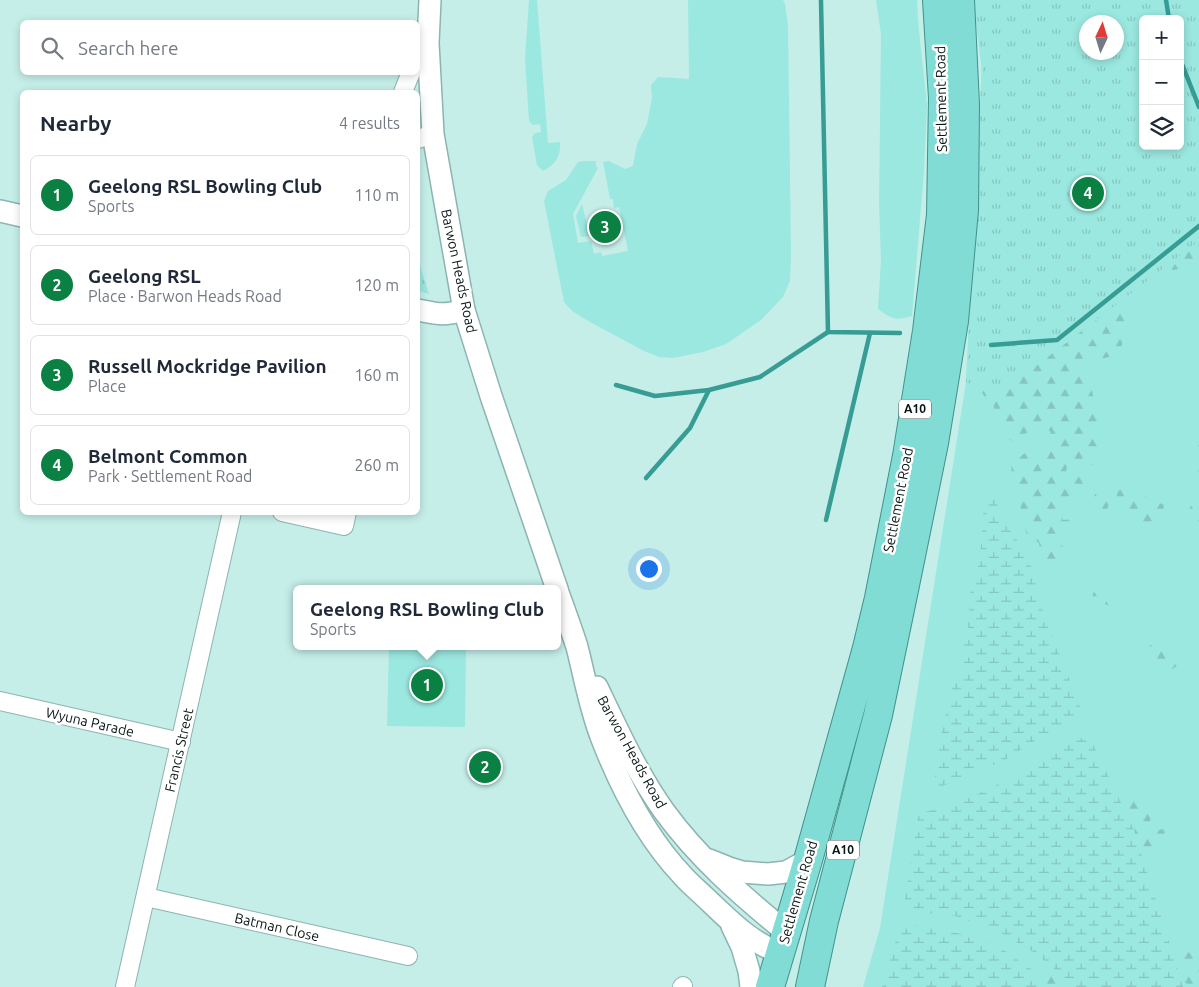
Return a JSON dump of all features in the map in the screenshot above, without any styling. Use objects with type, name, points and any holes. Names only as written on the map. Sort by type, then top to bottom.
[{"type":"highway","name":"Settlement Road","points":[[770,987],[850,711],[879,598],[908,456],[928,331],[941,214],[943,98],[937,0]]},
{"type":"highway","name":"Settlement Road","points":[[813,969],[886,676],[934,443],[954,321],[964,210],[965,104],[960,0]]},
{"type":"highway","points":[[783,943],[813,969]]},
{"type":"street","name":"Barwon Heads Road","points":[[430,0],[423,52],[425,136],[464,310],[491,396],[556,585]]},
{"type":"street","points":[[404,90],[410,75]]},
{"type":"street","points":[[0,211],[20,216]]},
{"type":"street","points":[[420,310],[449,314],[464,310]]},
{"type":"street","name":"Francis Street","points":[[125,987],[231,515]]},
{"type":"street","points":[[295,515],[344,526],[346,515]]},
{"type":"street","name":"Barwon Heads Road","points":[[561,601],[576,646],[601,738],[628,798],[648,832],[683,876],[728,919],[761,945],[783,943]]},
{"type":"street","name":"Barwon Heads Road","points":[[576,646],[629,752],[668,816],[702,857],[783,943]]},
{"type":"street","name":"Wyuna Parade","points":[[0,701],[181,742]]},
{"type":"street","points":[[628,798],[650,788]]},
{"type":"street","points":[[702,857],[742,872],[768,874],[786,872],[808,860]]},
{"type":"street","name":"Batman Close","points":[[146,897],[408,956]]},
{"type":"street","points":[[728,919],[742,947],[749,971],[750,987]]},
{"type":"green space","points":[[529,0],[537,0],[548,143],[560,142],[560,151],[557,159],[543,171],[537,165],[532,137],[535,133],[541,132],[540,124],[533,125],[529,121],[525,59]]},
{"type":"green space","points":[[688,0],[783,0],[785,4],[788,25],[790,281],[783,297],[761,320],[726,344],[703,352],[673,358],[659,357],[644,351],[572,311],[564,302],[544,201],[548,191],[566,180],[578,162],[596,161],[598,168],[573,214],[578,243],[591,241],[594,254],[601,252],[602,256],[628,251],[619,207],[614,208],[613,199],[610,199],[603,162],[609,161],[625,169],[633,166],[637,144],[647,124],[652,98],[651,85],[658,77],[689,79]]},
{"type":"green space","points":[[876,0],[917,0],[927,104],[924,171],[912,316],[897,319],[878,309],[881,260],[879,204],[881,34]]},
{"type":"green space","points":[[973,0],[1199,0],[1199,987],[863,987],[880,928],[966,382],[982,71]]},
{"type":"green space","points":[[974,0],[1199,0],[1199,241],[997,396],[966,382],[982,64]]},
{"type":"green space","points":[[582,204],[590,236],[581,237],[576,216]]},
{"type":"green space","points":[[1199,238],[1199,270],[1185,268],[1173,270],[1165,267]]},
{"type":"green space","points":[[420,265],[429,294],[420,292]]},
{"type":"green space","points":[[1123,303],[1128,305],[1130,317],[1119,333],[1123,337],[1121,351],[1106,358],[1089,357],[1084,360],[1102,437],[1099,458],[1096,465],[1074,465],[1067,467],[1066,472],[1084,475],[1082,491],[1075,495],[1072,506],[1062,516],[1063,520],[1073,519],[1073,525],[1057,534],[1058,542],[1064,547],[1066,555],[1055,569],[1043,570],[1039,563],[1041,555],[1039,543],[1026,533],[1020,505],[1013,488],[1011,464],[1027,451],[1041,447],[1051,432],[1040,428],[1031,430],[1013,442],[1004,434],[996,419],[993,401],[982,393],[1116,304]]},
{"type":"green space","points":[[1199,441],[1199,481],[1192,465],[1194,442]]},
{"type":"green space","points":[[1125,489],[1164,505],[1163,511],[1148,526],[1126,520],[1124,505],[1120,503],[1117,497],[1117,490]]},
{"type":"green space","points":[[993,491],[1008,527],[1030,563],[1046,622],[1079,703],[1082,715],[1062,724],[1003,761],[933,790],[942,730],[954,681],[966,676],[963,668],[961,645],[969,635],[971,590],[980,560],[984,504]]},
{"type":"green space","points":[[1101,492],[1108,500],[1109,505],[1106,510],[1097,509],[1093,501],[1095,494]]},
{"type":"green space","points":[[1199,498],[1199,525],[1196,520],[1187,518],[1190,507]]},
{"type":"green space","points":[[1100,589],[1110,592],[1117,604],[1115,608],[1105,604],[1092,603],[1093,593]]},
{"type":"green space","points":[[1159,636],[1163,638],[1177,660],[1177,666],[1172,669],[1163,670],[1147,654],[1150,645],[1156,645],[1155,639]]},
{"type":"green space","points":[[389,650],[466,650],[465,727],[387,726]]},
{"type":"green space","points":[[1081,738],[1092,742],[1134,830],[1183,987],[1075,987],[1035,953],[999,932],[955,916],[903,911],[918,817],[924,812],[953,805],[991,788]]},
{"type":"green space","points":[[1132,799],[1152,807],[1150,829],[1164,829],[1166,832],[1156,840],[1154,848],[1149,855],[1145,852],[1140,838],[1134,834],[1135,828],[1128,810],[1128,802]]},
{"type":"green space","points":[[901,923],[979,937],[1007,952],[1038,974],[1040,987],[882,987]]},
{"type":"green space","points":[[1185,952],[1193,953],[1199,957],[1199,987],[1193,987],[1184,982],[1178,959]]},
{"type":"green space","points":[[1049,971],[1069,987],[1039,986],[1038,974]]},
{"type":"waterway","points":[[1166,0],[1168,15]]},
{"type":"waterway","points":[[821,1],[828,332],[900,333]]},
{"type":"waterway","points":[[1180,60],[1199,107]]},
{"type":"waterway","points":[[991,345],[1057,340],[1199,226]]},
{"type":"waterway","points":[[616,385],[655,396],[709,390],[760,377],[828,332]]},
{"type":"waterway","points":[[826,520],[870,333]]},
{"type":"waterway","points":[[646,478],[690,428],[709,390]]},
{"type":"place","name":"Belmont Common","points":[[1088,193]]},
{"type":"place","name":"Russell Mockridge Pavilion","points":[[605,227]]},
{"type":"place","name":"Geelong RSL Bowling Club","points":[[427,685]]},
{"type":"place","name":"Geelong RSL","points":[[485,767]]}]
